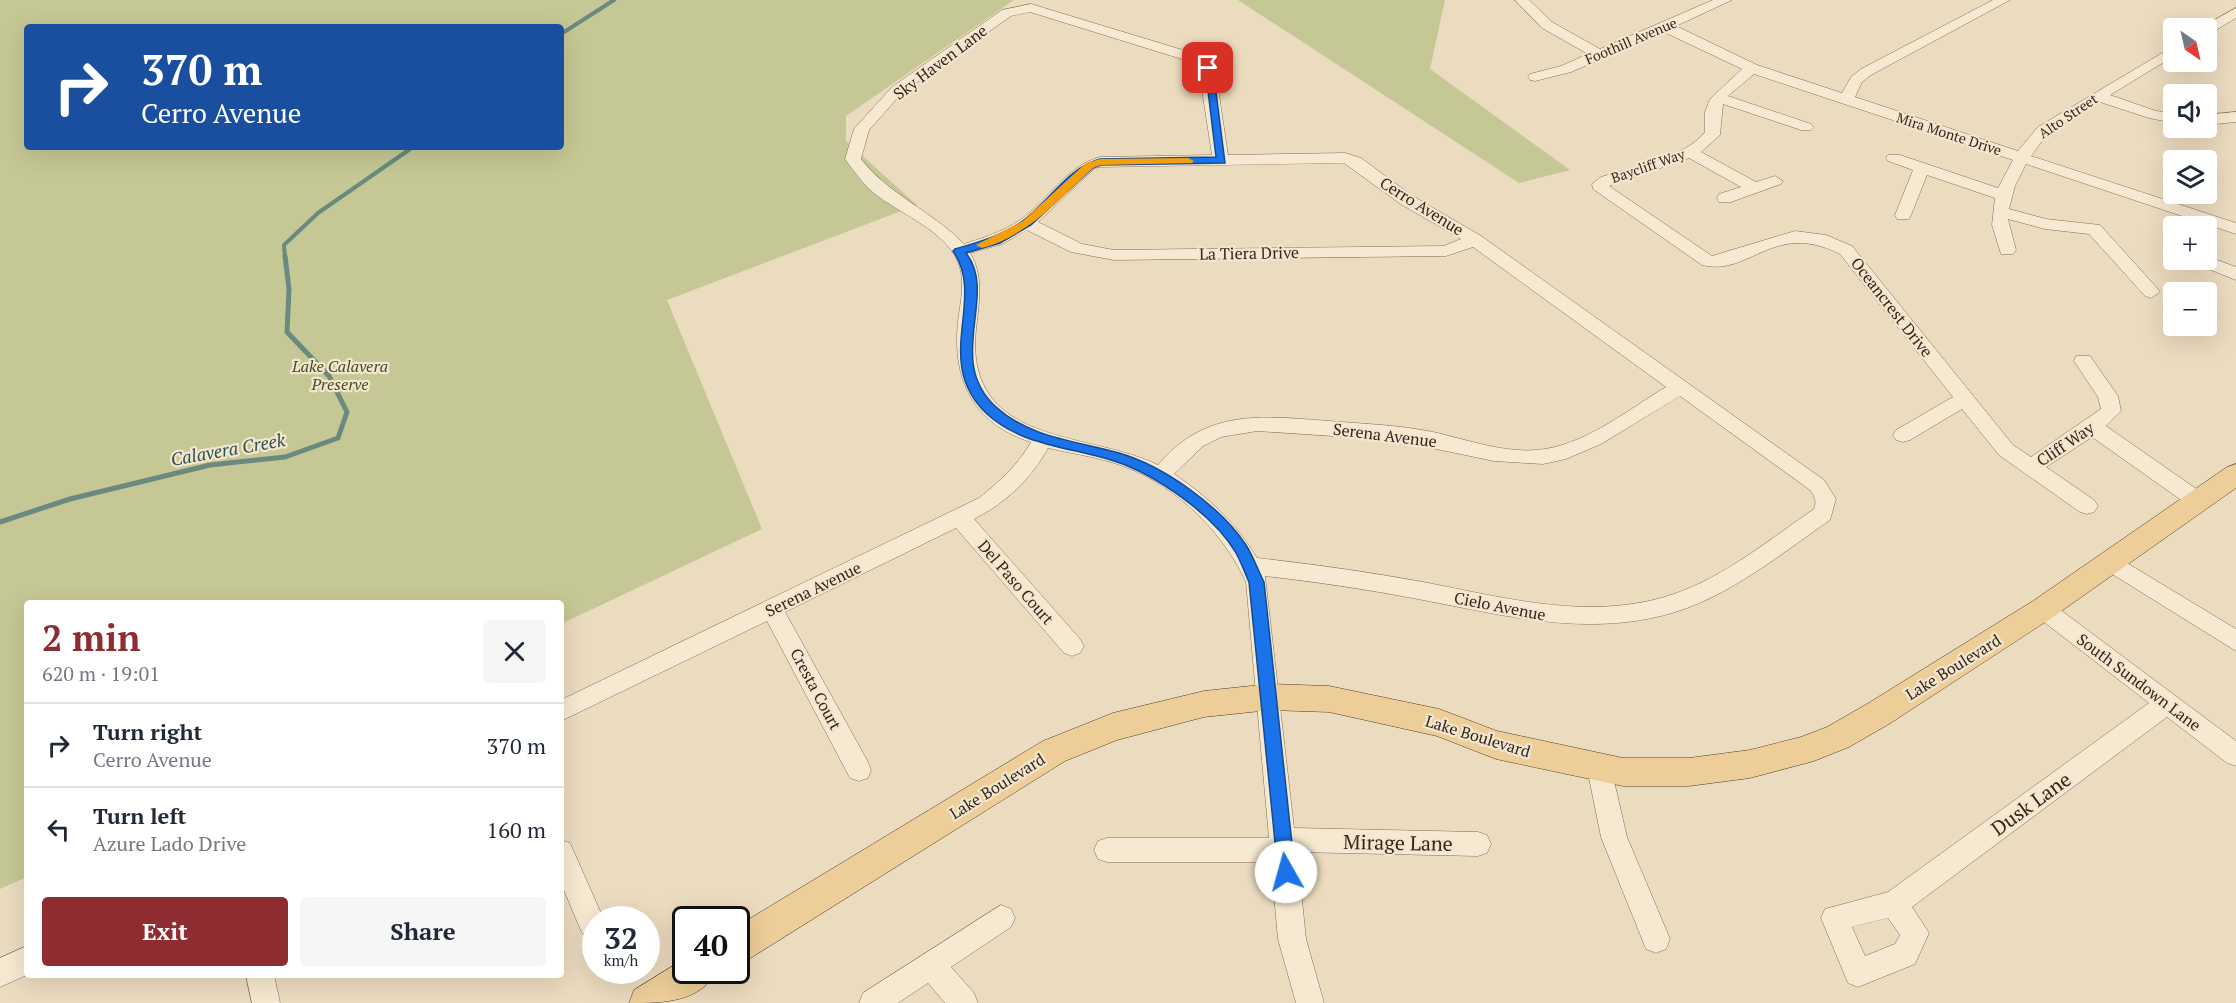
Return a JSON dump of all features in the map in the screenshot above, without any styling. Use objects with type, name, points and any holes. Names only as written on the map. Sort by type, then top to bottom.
[{"type":"main road","name":"Lake Boulevard","points":[[750,938],[1018,772],[1082,738],[1144,717],[1204,704],[1270,697],[1329,699],[1439,723],[1496,745],[1623,772],[1689,772],[1750,764],[1803,751],[1838,737],[1878,714],[2043,609],[2236,474]]},
{"type":"main road","points":[[647,1003],[677,984]]},
{"type":"street","points":[[1522,0],[1529,10],[1550,27],[1599,54]]},
{"type":"street","name":"Foothill Avenue","points":[[1534,77],[1566,69],[1725,0]]},
{"type":"street","points":[[1846,100],[1856,80],[1866,72],[2003,0]]},
{"type":"street","name":"Sky Haven Lane","points":[[1221,160],[1208,68],[1204,61],[1043,10],[1030,8],[1007,13],[897,90],[862,129],[853,159],[870,181],[940,232],[967,262],[970,285],[965,360],[971,382],[990,410],[1008,423],[1043,439],[1118,457],[1161,475],[1211,515],[1241,549],[1251,566],[1257,582],[1270,697],[1292,939],[1310,1003]]},
{"type":"street","points":[[2217,23],[2236,12]]},
{"type":"street","name":"Mira Monte Drive","points":[[1666,27],[1752,68],[2023,158],[2176,216]]},
{"type":"street","name":"Alto Street","points":[[2003,204],[2007,186],[2029,144],[2043,130],[2163,57]]},
{"type":"street","points":[[1752,68],[1719,98],[1808,128]]},
{"type":"street","points":[[2097,96],[2163,116]]},
{"type":"street","name":"Baycliff Way","points":[[1716,261],[1708,261],[1601,189],[1600,184],[1690,152],[1712,135],[1713,111],[1719,98]]},
{"type":"street","points":[[2217,119],[2236,117]]},
{"type":"street","points":[[1690,152],[1757,189]]},
{"type":"street","name":"Cerro Avenue","points":[[959,251],[996,240],[1027,223],[1089,165],[1100,162],[1344,158],[1355,161],[1405,199],[1475,240],[1817,485],[1826,496],[1827,505]]},
{"type":"street","points":[[1894,158],[2045,224],[2094,229],[2151,292]]},
{"type":"street","points":[[1903,215],[1921,168]]},
{"type":"street","points":[[1725,198],[1775,181]]},
{"type":"street","points":[[2003,204],[1999,222],[2007,250]]},
{"type":"street","name":"La Tiera Drive","points":[[1027,223],[1077,248],[1114,255],[1446,251],[1475,240]]},
{"type":"street","name":"Mira Monte Drive","points":[[2217,226],[2236,229]]},
{"type":"street","name":"Oceancrest Drive","points":[[1716,261],[1777,238],[1813,236],[1827,239],[1846,250],[2006,450],[2087,506]]},
{"type":"street","points":[[2217,266],[2236,274]]},
{"type":"street","name":"Cliff Way","points":[[2030,468],[2092,427],[2111,411],[2108,396],[2083,361]]},
{"type":"street","name":"Serena Avenue","points":[[1161,475],[1174,456],[1210,433],[1242,424],[1263,422],[1415,436],[1500,456],[1545,457],[1577,447],[1680,387]]},
{"type":"street","points":[[1903,435],[1964,399]]},
{"type":"street","points":[[2092,427],[2198,501]]},
{"type":"street","name":"Serena Avenue","points":[[564,710],[986,504],[1009,486],[1031,462],[1043,439]]},
{"type":"street","name":"Cielo Avenue","points":[[1251,566],[1317,573],[1423,591],[1529,614],[1563,617],[1635,614],[1679,602],[1711,588],[1823,514],[1827,505]]},
{"type":"street","name":"Del Paso Court","points":[[960,518],[1072,646]]},
{"type":"street","points":[[2112,562],[2236,641]]},
{"type":"street","name":"Cresta Court","points":[[772,609],[859,770]]},
{"type":"street","name":"South Sundown Lane","points":[[2043,609],[2236,754]]},
{"type":"street","name":"Dusk Lane","points":[[1894,904],[2168,703]]},
{"type":"street","points":[[1599,768],[1614,837],[1656,939]]},
{"type":"street","name":"Mirage Lane","points":[[1107,850],[1283,845],[1478,844]]},
{"type":"street","points":[[564,859],[584,906]]},
{"type":"street","points":[[873,1003],[1001,918]]},
{"type":"street","points":[[0,974],[24,962]]},
{"type":"street","points":[[930,965],[964,1003]]},
{"type":"street","points":[[261,978],[266,1003]]},
{"type":"green space","name":"Lake Calavera Preserve","points":[[0,0],[1014,0],[846,116],[846,141],[917,205],[667,300],[762,529],[564,623],[564,600],[24,600],[24,878],[0,889]]},
{"type":"green space","points":[[1238,0],[1445,0],[1430,69],[1570,170],[1519,183]]},
{"type":"waterway","name":"Calavera Creek","points":[[564,32],[614,0]]},
{"type":"waterway","name":"Calavera Creek","points":[[285,257],[284,245],[318,213],[409,150]]},
{"type":"waterway","name":"Calavera Creek","points":[[0,522],[70,499],[210,465],[285,457],[338,438],[347,412],[329,376],[287,332],[289,289],[285,256]]},
{"type":"slow traffic","points":[[982,245],[1027,223],[1089,165],[1100,162],[1188,161]]},
{"type":"route","points":[[1208,68],[1221,160],[1100,162],[1089,165],[1027,223],[996,240],[959,251],[967,262],[970,285],[965,360],[971,382],[990,410],[1008,423],[1043,439],[1118,457],[1161,475],[1211,515],[1241,549],[1257,582],[1286,872]]}]
